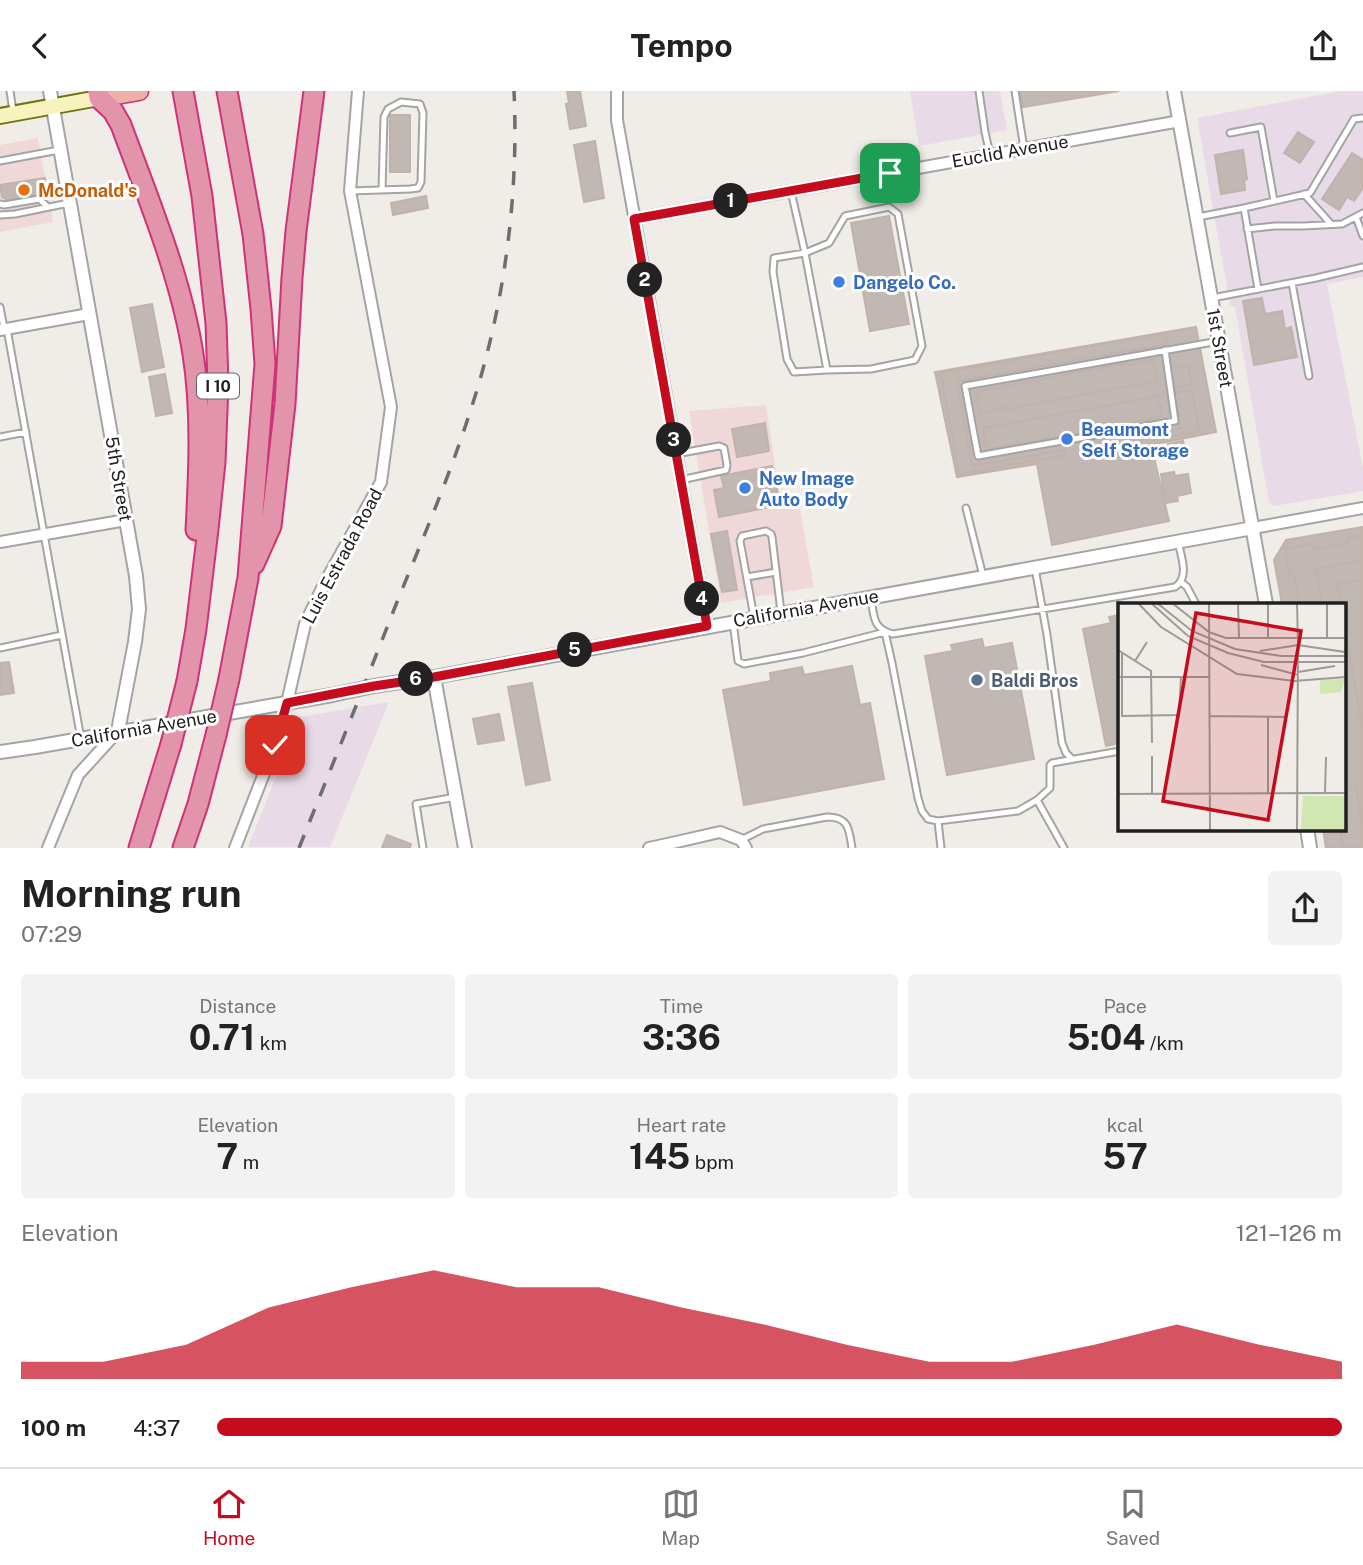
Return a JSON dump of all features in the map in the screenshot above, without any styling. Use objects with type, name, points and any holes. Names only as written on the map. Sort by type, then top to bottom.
[{"type":"highway","points":[[98,94],[139,91]]},
{"type":"highway","name":"I 10","points":[[139,848],[171,744],[191,661],[201,596],[215,462],[218,384],[216,323],[202,197],[183,91]]},
{"type":"highway","name":"I 10","points":[[183,848],[216,735],[248,577],[265,364],[253,234],[227,91]]},
{"type":"highway","points":[[248,577],[271,526],[285,404],[296,231],[314,91]]},
{"type":"highway","points":[[98,94],[121,125],[181,296],[193,354],[198,407],[199,465],[191,661]]},
{"type":"main road","points":[[7,115],[52,107],[98,94]]},
{"type":"street","name":"5th Street","points":[[50,91],[136,576],[139,609],[118,731]]},
{"type":"street","name":"Luis Estrada Road","points":[[235,848],[275,745],[305,624],[324,584],[381,482],[391,407],[350,191],[358,91]]},
{"type":"street","points":[[617,91],[617,120],[707,626]]},
{"type":"street","name":"1st Street","points":[[1174,91],[1266,603]]},
{"type":"street","name":"Euclid Avenue","points":[[634,219],[1180,121]]},
{"type":"street","points":[[4,329],[89,314]]},
{"type":"street","name":"California Avenue","points":[[0,752],[434,677],[1363,508]]},
{"type":"street","points":[[0,542],[126,520]]},
{"type":"street","points":[[434,677],[465,848]]},
{"type":"street","points":[[48,848],[78,775],[118,731]]},
{"type":"street","points":[[1307,830],[1310,848]]},
{"type":"street","points":[[649,848],[720,832],[743,844]]},
{"type":"lane","points":[[7,115],[10,91]]},
{"type":"lane","points":[[979,91],[990,155]]},
{"type":"lane","points":[[1015,91],[1024,149]]},
{"type":"lane","points":[[350,191],[382,190],[418,188],[421,182],[423,113],[420,104],[401,102],[388,109],[384,117],[382,190]]},
{"type":"lane","points":[[1197,217],[1310,193],[1354,119],[1363,118]]},
{"type":"lane","points":[[1230,133],[1262,127],[1274,201]]},
{"type":"lane","points":[[0,161],[60,150]]},
{"type":"lane","points":[[791,191],[827,370]]},
{"type":"lane","points":[[1304,194],[1331,224]]},
{"type":"lane","points":[[0,204],[39,199],[48,207]]},
{"type":"lane","points":[[0,215],[69,203]]},
{"type":"lane","points":[[889,207],[898,214],[922,346],[915,360],[871,369],[827,370],[794,372],[787,359],[772,272],[774,258],[805,253],[829,243],[845,216],[889,207]]},
{"type":"lane","points":[[1244,208],[1258,289]]},
{"type":"lane","points":[[1247,229],[1342,224],[1363,213]]},
{"type":"lane","points":[[1356,217],[1363,236]]},
{"type":"lane","points":[[1211,298],[1363,267]]},
{"type":"lane","points":[[1292,283],[1309,376]]},
{"type":"lane","points":[[0,307],[26,432],[81,739]]},
{"type":"lane","points":[[1165,351],[1175,421],[978,456],[965,386],[1219,341]]},
{"type":"lane","points":[[0,437],[26,432]]},
{"type":"lane","points":[[676,454],[719,446],[724,448],[726,456],[726,470],[681,480]]},
{"type":"lane","points":[[967,508],[983,576]]},
{"type":"lane","points":[[754,617],[740,538],[766,531],[769,531],[772,537],[782,613]]},
{"type":"lane","points":[[870,597],[879,628],[893,634],[1175,587],[1181,582],[1184,573],[1178,541]]},
{"type":"lane","points":[[1034,567],[1047,635],[1062,743],[1072,759]]},
{"type":"lane","points":[[747,577],[776,572]]},
{"type":"lane","points":[[1181,582],[1187,587],[1195,603]]},
{"type":"lane","points":[[733,621],[738,661],[744,664],[803,653],[885,632]]},
{"type":"lane","points":[[885,632],[918,798],[928,819],[938,821],[1018,811],[1037,800],[1050,788],[1052,763],[1118,751]]},
{"type":"lane","points":[[0,648],[62,635]]},
{"type":"lane","points":[[423,848],[416,804],[456,797]]},
{"type":"lane","points":[[1037,800],[1065,848]]},
{"type":"lane","points":[[743,844],[763,829],[835,817],[846,823],[852,848]]},
{"type":"lane","points":[[938,821],[941,848]]},
{"type":"shaded area","points":[[910,91],[1000,91],[1007,130],[919,146]]},
{"type":"shaded area","points":[[1341,91],[1363,91],[1363,277],[1327,284],[1363,468],[1363,491],[1274,506],[1269,502],[1235,307],[1230,305],[1197,118]]},
{"type":"shaded area","points":[[38,138],[53,222],[0,232],[0,145]]},
{"type":"shaded area","points":[[766,405],[781,504],[799,505],[814,587],[721,603],[689,411]]},
{"type":"shaded area","points":[[389,702],[330,847],[248,847],[300,717]]},
{"type":"building","points":[[567,91],[580,91],[586,126],[570,129]]},
{"type":"building","points":[[1020,91],[1119,91],[1023,107]]},
{"type":"building","points":[[390,115],[410,115],[410,172],[390,172]]},
{"type":"building","points":[[1298,132],[1314,142],[1300,163],[1284,153]]},
{"type":"building","points":[[595,141],[604,198],[584,202],[574,145]]},
{"type":"building","points":[[1243,150],[1247,179],[1244,180],[1245,190],[1221,194],[1215,155]]},
{"type":"building","points":[[1352,153],[1363,160],[1363,188],[1354,201],[1347,197],[1339,210],[1322,199]]},
{"type":"building","name":"McDonald's","points":[[45,178],[47,194],[8,200],[2,197],[0,185]]},
{"type":"building","points":[[426,196],[428,208],[393,215],[391,203]]},
{"type":"building","points":[[889,216],[909,324],[870,331],[851,223]]},
{"type":"building","points":[[1262,298],[1265,314],[1282,311],[1285,329],[1291,327],[1297,357],[1254,365],[1243,301]]},
{"type":"building","points":[[152,304],[164,367],[142,372],[130,308]]},
{"type":"building","name":"Beaumont Self Storage","points":[[1196,327],[1216,432],[1151,445],[1169,521],[1052,545],[1037,464],[957,477],[935,372]]},
{"type":"building","points":[[1165,333],[1167,344],[957,381],[972,466],[1065,450],[1066,455],[959,474],[941,373]]},
{"type":"building","points":[[1153,359],[1157,381],[980,413],[976,394],[979,394],[979,391],[1128,363],[1129,366]]},
{"type":"building","points":[[1188,365],[1192,385],[1173,388],[1170,368]]},
{"type":"building","points":[[165,374],[172,413],[156,416],[149,377]]},
{"type":"building","points":[[1192,390],[1199,431],[1153,440],[1152,433],[1180,428],[1174,393]]},
{"type":"building","points":[[1159,396],[1162,415],[1157,416],[1158,418],[990,449],[986,446],[983,428]]},
{"type":"building","points":[[765,423],[769,451],[737,457],[732,429]]},
{"type":"building","points":[[1183,441],[1185,449],[1179,450],[1180,455],[1171,456],[1168,444]]},
{"type":"building","points":[[772,466],[780,505],[719,517],[714,490],[724,488],[721,476]]},
{"type":"building","points":[[1174,472],[1175,476],[1188,474],[1191,493],[1177,496],[1178,501],[1165,503],[1161,474]]},
{"type":"building","points":[[1363,527],[1363,848],[1326,848],[1323,830],[1346,830],[1346,603],[1282,603],[1274,560],[1286,540]]},
{"type":"building","points":[[727,531],[737,590],[722,592],[711,534]]},
{"type":"building","points":[[1363,535],[1363,560],[1316,569],[1322,603],[1299,603],[1294,575],[1290,576],[1285,549],[1313,544],[1314,549],[1348,543],[1347,538]]},
{"type":"building","points":[[1363,580],[1363,732],[1346,634],[1346,603],[1341,603],[1337,584]]},
{"type":"building","points":[[1118,615],[1118,743],[1106,746],[1083,629],[1111,623],[1109,617]]},
{"type":"building","points":[[982,639],[984,648],[1012,643],[1034,759],[947,775],[925,656],[953,651],[951,645]]},
{"type":"building","points":[[9,662],[14,693],[0,695],[0,663]]},
{"type":"building","points":[[852,666],[860,705],[870,703],[884,779],[744,805],[723,690],[771,681],[770,673],[802,667],[804,675]]},
{"type":"building","points":[[532,683],[550,780],[526,785],[508,687]]},
{"type":"building","points":[[499,714],[504,740],[478,744],[473,719]]},
{"type":"building","points":[[1356,786],[1363,848],[1343,848],[1340,830],[1346,830],[1346,788]]},
{"type":"building","points":[[387,835],[411,844],[410,848],[382,848]]},
{"type":"railway","points":[[299,848],[445,482],[483,371],[507,252],[514,171],[514,91]]},
{"type":"place","name":"McDonald's","points":[[24,190]]},
{"type":"place","name":"Dangelo Co.","points":[[839,282]]},
{"type":"place","name":"Beaumont Self Storage","points":[[1067,439]]},
{"type":"place","name":"New Image Auto Body","points":[[745,488]]},
{"type":"place","name":"Baldi Bros","points":[[977,680]]},
{"type":"route","points":[[275,745],[287,703],[707,626],[634,219],[890,173]]}]
